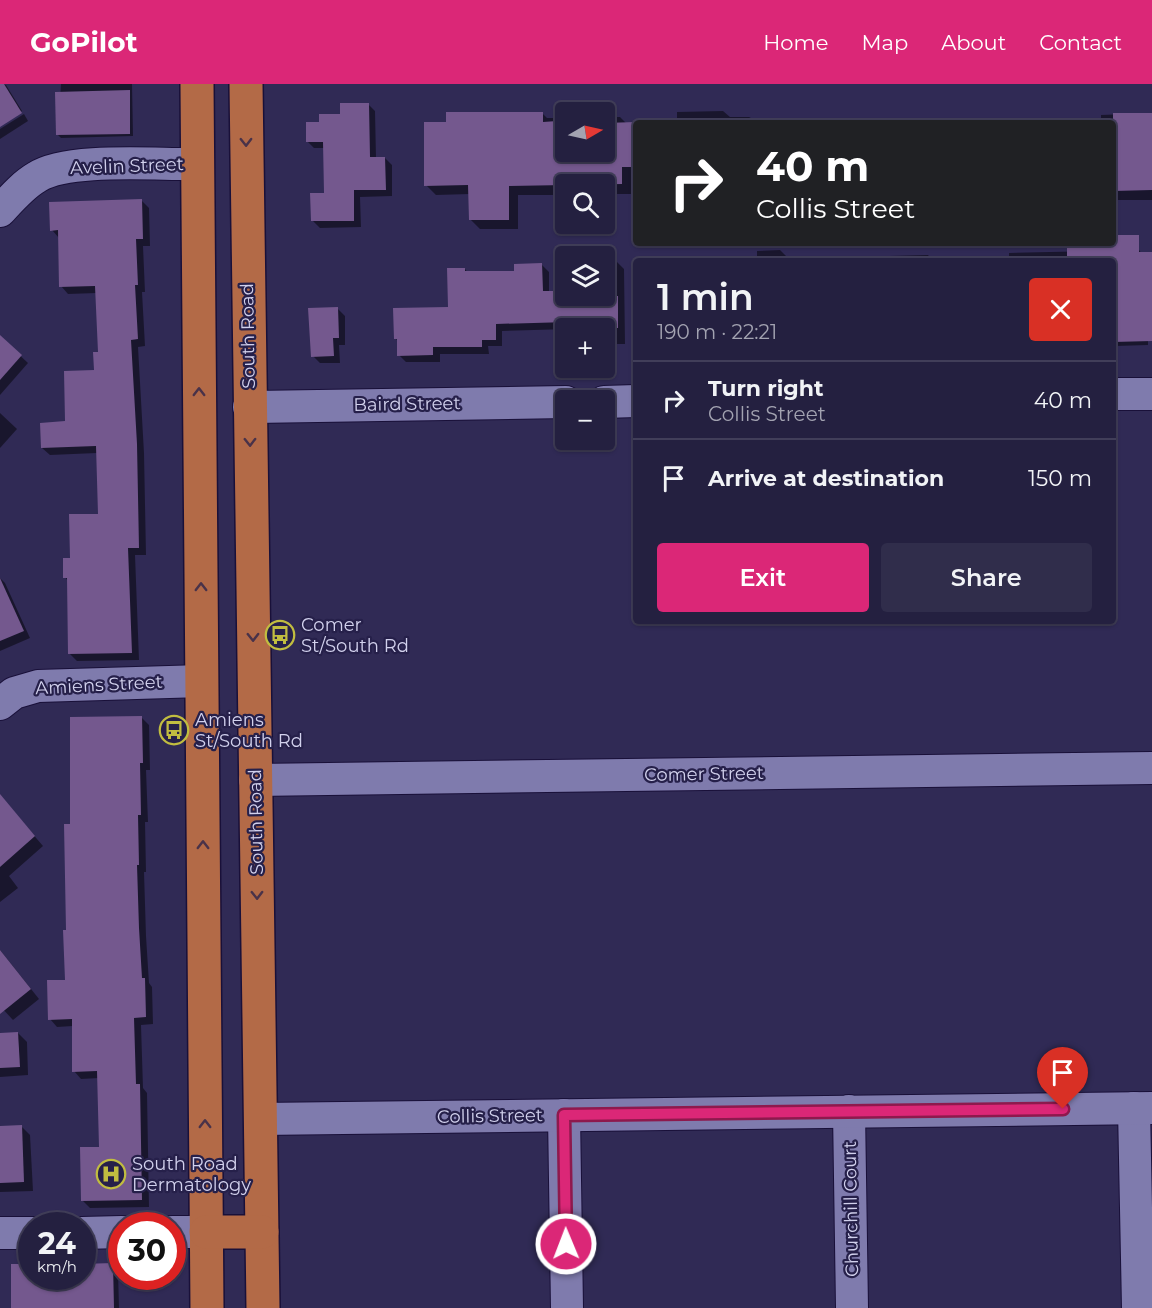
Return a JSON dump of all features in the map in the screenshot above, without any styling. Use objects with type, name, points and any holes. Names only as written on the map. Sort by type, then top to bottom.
[{"type":"main road","points":[[197,84],[207,1308]]},
{"type":"main road","name":"South Road","points":[[251,88],[249,407],[263,1308]]},
{"type":"main road","points":[[206,1232],[262,1233]]},
{"type":"street","name":"Avelin Street","points":[[0,211],[26,185],[54,169],[92,165],[198,164]]},
{"type":"street","points":[[1116,394],[1152,394]]},
{"type":"street","points":[[615,402],[633,401]]},
{"type":"street","name":"Baird Street","points":[[249,407],[555,402]]},
{"type":"street","name":"Amiens Street","points":[[0,704],[14,693],[38,686],[202,681]]},
{"type":"street","name":"Comer Street","points":[[255,780],[1152,768]]},
{"type":"street","points":[[1138,1308],[1143,1108]]},
{"type":"street","name":"Collis Street","points":[[260,1119],[1143,1108]]},
{"type":"street","name":"Churchill Court","points":[[849,1111],[852,1308]]},
{"type":"street","points":[[564,1115],[567,1308]]},
{"type":"street","points":[[186,1232],[206,1232]]},
{"type":"street","points":[[0,1233],[18,1233]]},
{"type":"building","points":[[0,84],[4,84],[22,113],[0,127]]},
{"type":"building","points":[[130,90],[130,134],[56,135],[55,92]]},
{"type":"building","points":[[340,103],[369,103],[370,157],[385,157],[386,190],[354,190],[354,221],[311,221],[310,193],[324,193],[323,142],[306,142],[306,122],[319,122],[319,114],[340,114]]},
{"type":"building","points":[[446,112],[543,112],[543,122],[555,121],[555,162],[615,162],[615,123],[633,122],[633,167],[622,167],[622,184],[615,184],[615,174],[555,174],[555,185],[509,186],[509,220],[469,220],[468,185],[424,186],[424,122],[446,122]]},
{"type":"building","points":[[1113,113],[1152,113],[1152,190],[1116,191],[1116,120],[1113,120]]},
{"type":"building","points":[[142,199],[143,239],[136,239],[138,285],[135,285],[138,339],[131,340],[137,444],[139,548],[128,548],[132,653],[68,654],[67,578],[63,578],[63,558],[70,558],[69,514],[98,514],[96,446],[41,448],[40,423],[65,421],[64,371],[94,370],[93,352],[98,352],[95,286],[59,287],[58,230],[50,231],[49,202]]},
{"type":"building","points":[[1116,235],[1139,235],[1139,252],[1152,252],[1152,341],[1116,342],[1116,258],[1067,258],[1067,246],[1116,246]]},
{"type":"building","points":[[542,263],[543,291],[555,291],[555,306],[615,306],[615,296],[618,296],[618,328],[615,328],[615,318],[555,318],[555,322],[496,324],[496,340],[482,340],[482,347],[433,347],[433,355],[397,356],[393,308],[448,307],[447,268],[465,268],[465,271],[514,271],[514,264]]},
{"type":"building","points":[[338,307],[339,338],[333,338],[334,356],[311,357],[308,308]]},
{"type":"building","points":[[0,335],[22,355],[0,380]]},
{"type":"building","points":[[0,578],[24,631],[0,641]]},
{"type":"building","points":[[142,716],[143,763],[140,763],[141,815],[138,815],[139,865],[137,865],[146,1017],[134,1018],[136,1084],[140,1084],[142,1200],[81,1201],[80,1147],[99,1147],[97,1071],[72,1072],[72,1019],[48,1020],[47,980],[65,980],[64,824],[70,824],[70,717]]},
{"type":"building","points":[[0,794],[35,836],[0,867]]},
{"type":"building","points":[[0,950],[31,989],[0,1014]]},
{"type":"building","points":[[18,1032],[20,1067],[0,1068],[0,1033]]},
{"type":"building","points":[[22,1125],[24,1182],[0,1183],[0,1126]]},
{"type":"building","points":[[108,1263],[108,1290],[114,1290],[114,1308],[11,1308],[11,1264],[18,1264],[18,1290],[96,1290],[96,1264]]},
{"type":"place","name":"Comer St/South Rd","points":[[280,635]]},
{"type":"place","name":"Amiens St/South Rd","points":[[174,730]]},
{"type":"place","name":"South Road Dermatology","points":[[111,1174]]},
{"type":"route","points":[[566,1244],[564,1115],[1063,1109]]}]
